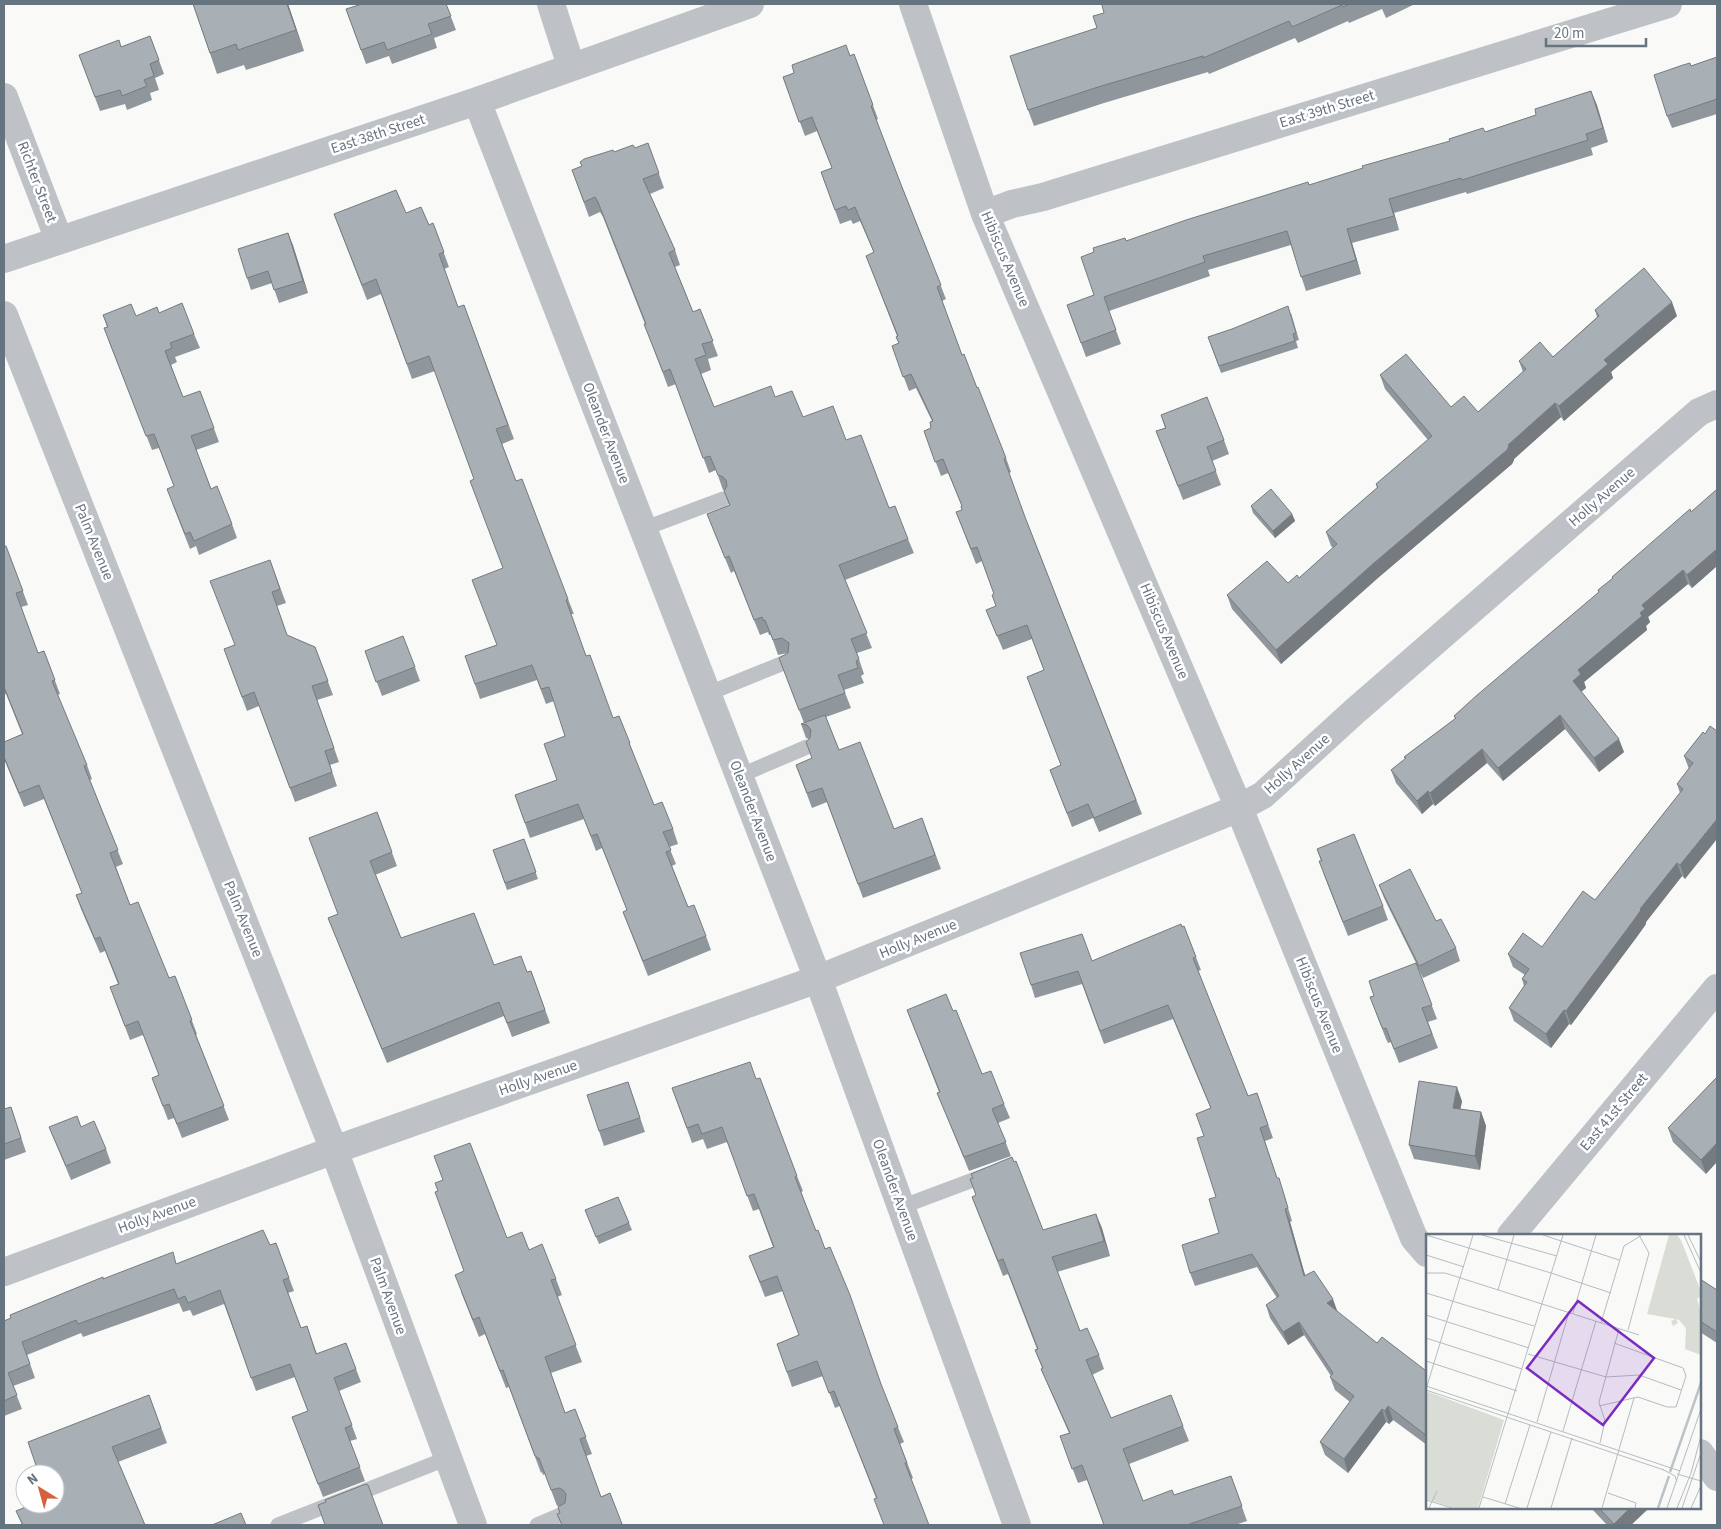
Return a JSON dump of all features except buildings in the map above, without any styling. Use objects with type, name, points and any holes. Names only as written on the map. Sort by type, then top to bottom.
[{"type":"street","points":[[551,4],[571,66]]},
{"type":"street","name":"East 38th Street","points":[[4,259],[477,101],[571,66],[750,4]]},
{"type":"street","name":"Hibiscus Avenue","points":[[913,4],[985,214],[1239,808],[1414,1238],[1426,1252]]},
{"type":"street","name":"East 39th Street","points":[[985,214],[1012,204],[1043,197],[1668,4]]},
{"type":"street","name":"Richter Street","points":[[4,96],[59,240]]},
{"type":"street","name":"Oleander Avenue","points":[[477,101],[818,980],[1017,1525]]},
{"type":"street","name":"Palm Avenue","points":[[4,315],[334,1150],[473,1525]]},
{"type":"street","name":"Holly Avenue","points":[[4,1272],[334,1150],[818,980],[1239,808],[1264,795],[1355,712],[1699,412],[1717,404]]},
{"type":"street","name":"East 41st Street","points":[[1512,1234],[1717,988]]},
{"type":"street","points":[[1701,1454],[1717,1477]]},
{"type":"lane","points":[[643,529],[723,500]]},
{"type":"lane","points":[[707,694],[786,662]]},
{"type":"lane","points":[[739,776],[807,747]]},
{"type":"lane","points":[[901,1207],[1002,1169]]},
{"type":"lane","points":[[278,1525],[448,1458]]},
{"type":"lane","points":[[537,1525],[562,1514]]}]
